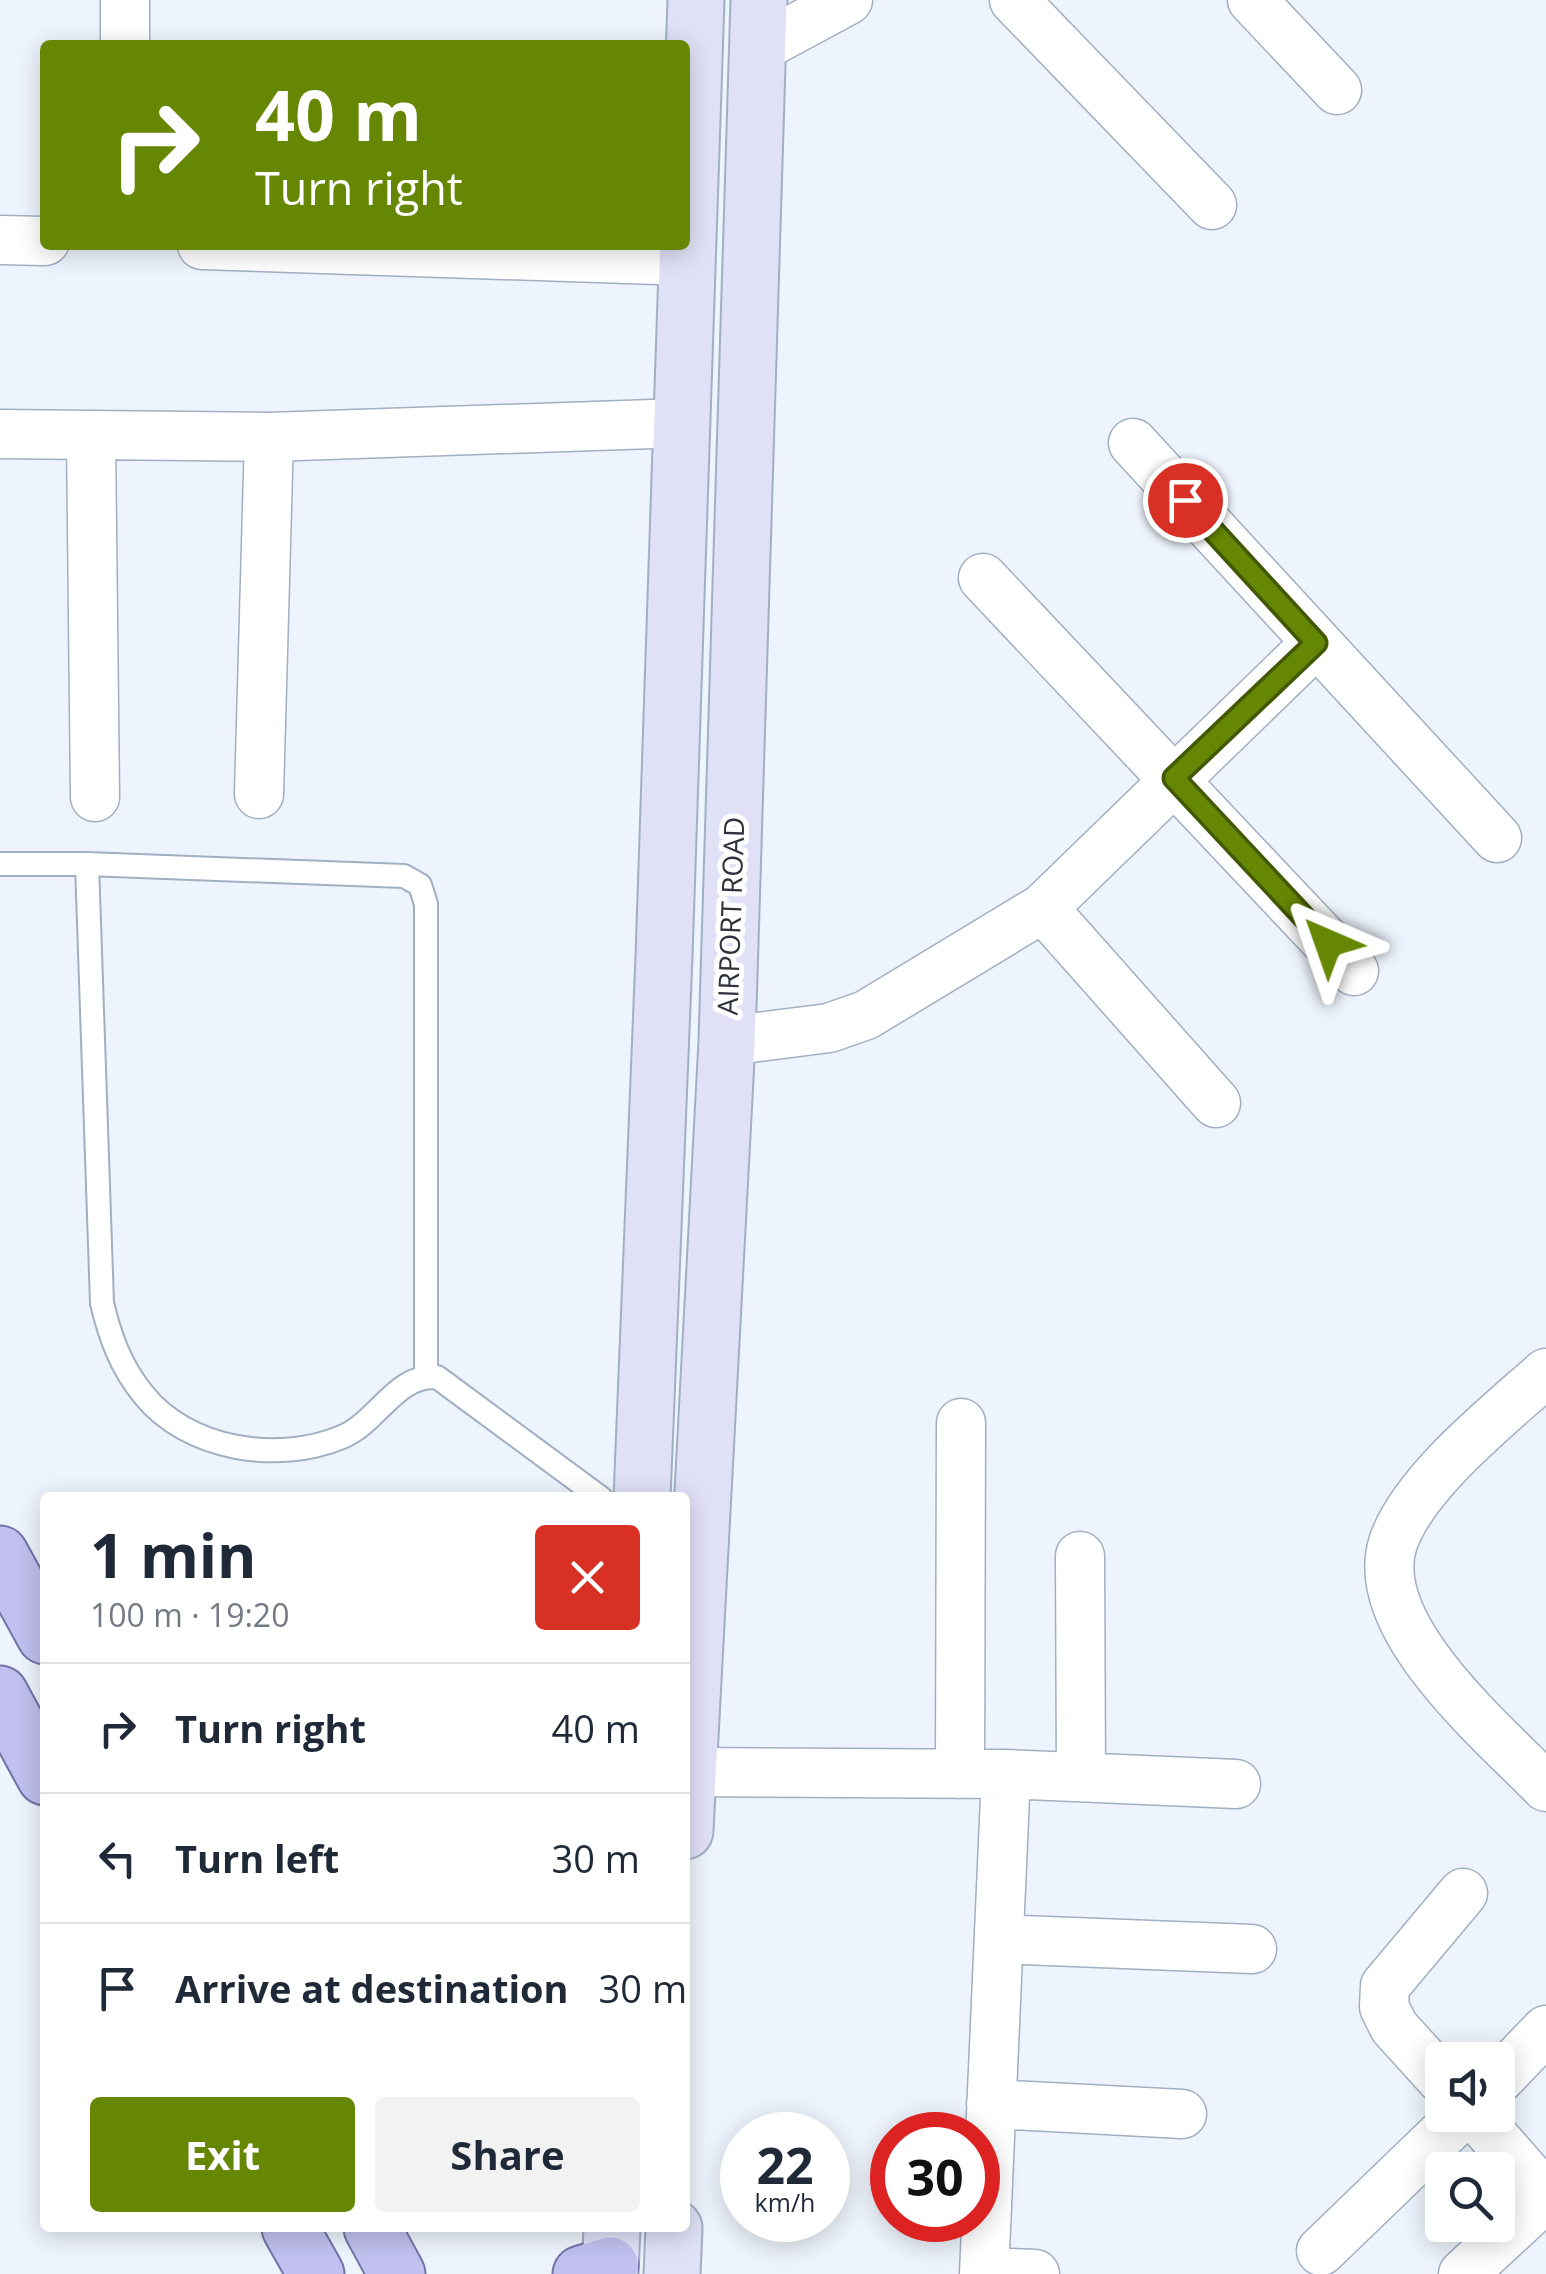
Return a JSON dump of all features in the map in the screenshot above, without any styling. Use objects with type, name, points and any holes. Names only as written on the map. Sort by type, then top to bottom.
[{"type":"main road","points":[[690,174],[696,0]]},
{"type":"main road","name":"AIRPORT ROAD","points":[[690,1717],[727,1040],[758,24]]},
{"type":"main road","points":[[642,1492],[687,250]]},
{"type":"main road","points":[[0,1554],[40,1627]]},
{"type":"main road","points":[[0,1694],[40,1768]]},
{"type":"main road","points":[[292,2232],[316,2274]]},
{"type":"main road","points":[[672,2274],[674,2232]]},
{"type":"street","points":[[125,0],[125,40]]},
{"type":"street","points":[[758,24],[848,0]]},
{"type":"street","points":[[1014,0],[1212,206]]},
{"type":"street","points":[[1252,0],[1337,90]]},
{"type":"street","points":[[0,240],[40,241]]},
{"type":"street","points":[[354,250],[687,261]]},
{"type":"street","points":[[0,434],[269,437],[682,422]]},
{"type":"street","points":[[91,436],[94,798]]},
{"type":"street","points":[[259,794],[269,437]]},
{"type":"street","points":[[1133,442],[1497,838]]},
{"type":"street","points":[[983,578],[1354,971]]},
{"type":"street","points":[[727,1040],[829,1028],[866,1015],[1043,908],[1316,643]]},
{"type":"street","points":[[1043,908],[1216,1103]]},
{"type":"street","points":[[1546,1372],[1473,1438],[1413,1504],[1392,1544],[1389,1582],[1402,1622],[1442,1679],[1546,1788]]},
{"type":"street","points":[[961,1422],[983,1774],[999,1940],[984,2273],[1034,2274]]},
{"type":"street","points":[[1080,1556],[1081,1778]]},
{"type":"street","points":[[690,1772],[983,1774],[1236,1784]]},
{"type":"street","points":[[1425,2062],[1394,2028],[1384,2006],[1385,1986],[1463,1892]]},
{"type":"street","points":[[999,1940],[1252,1950]]},
{"type":"street","points":[[1515,2062],[1546,2030]]},
{"type":"street","points":[[991,2104],[1182,2114]]},
{"type":"street","points":[[1321,2250],[1444,2132]]},
{"type":"street","points":[[1463,2274],[1546,2196],[1490,2132]]},
{"type":"lane","points":[[0,864],[404,876],[420,886],[426,904],[426,1377]]},
{"type":"lane","points":[[88,864],[102,1303],[120,1358],[144,1396],[192,1432],[234,1448],[273,1451],[342,1437],[362,1425],[416,1378],[426,1377],[447,1382],[593,1492]]},
{"type":"route","points":[[1185,500],[1316,643],[1174,778],[1328,943]]}]
